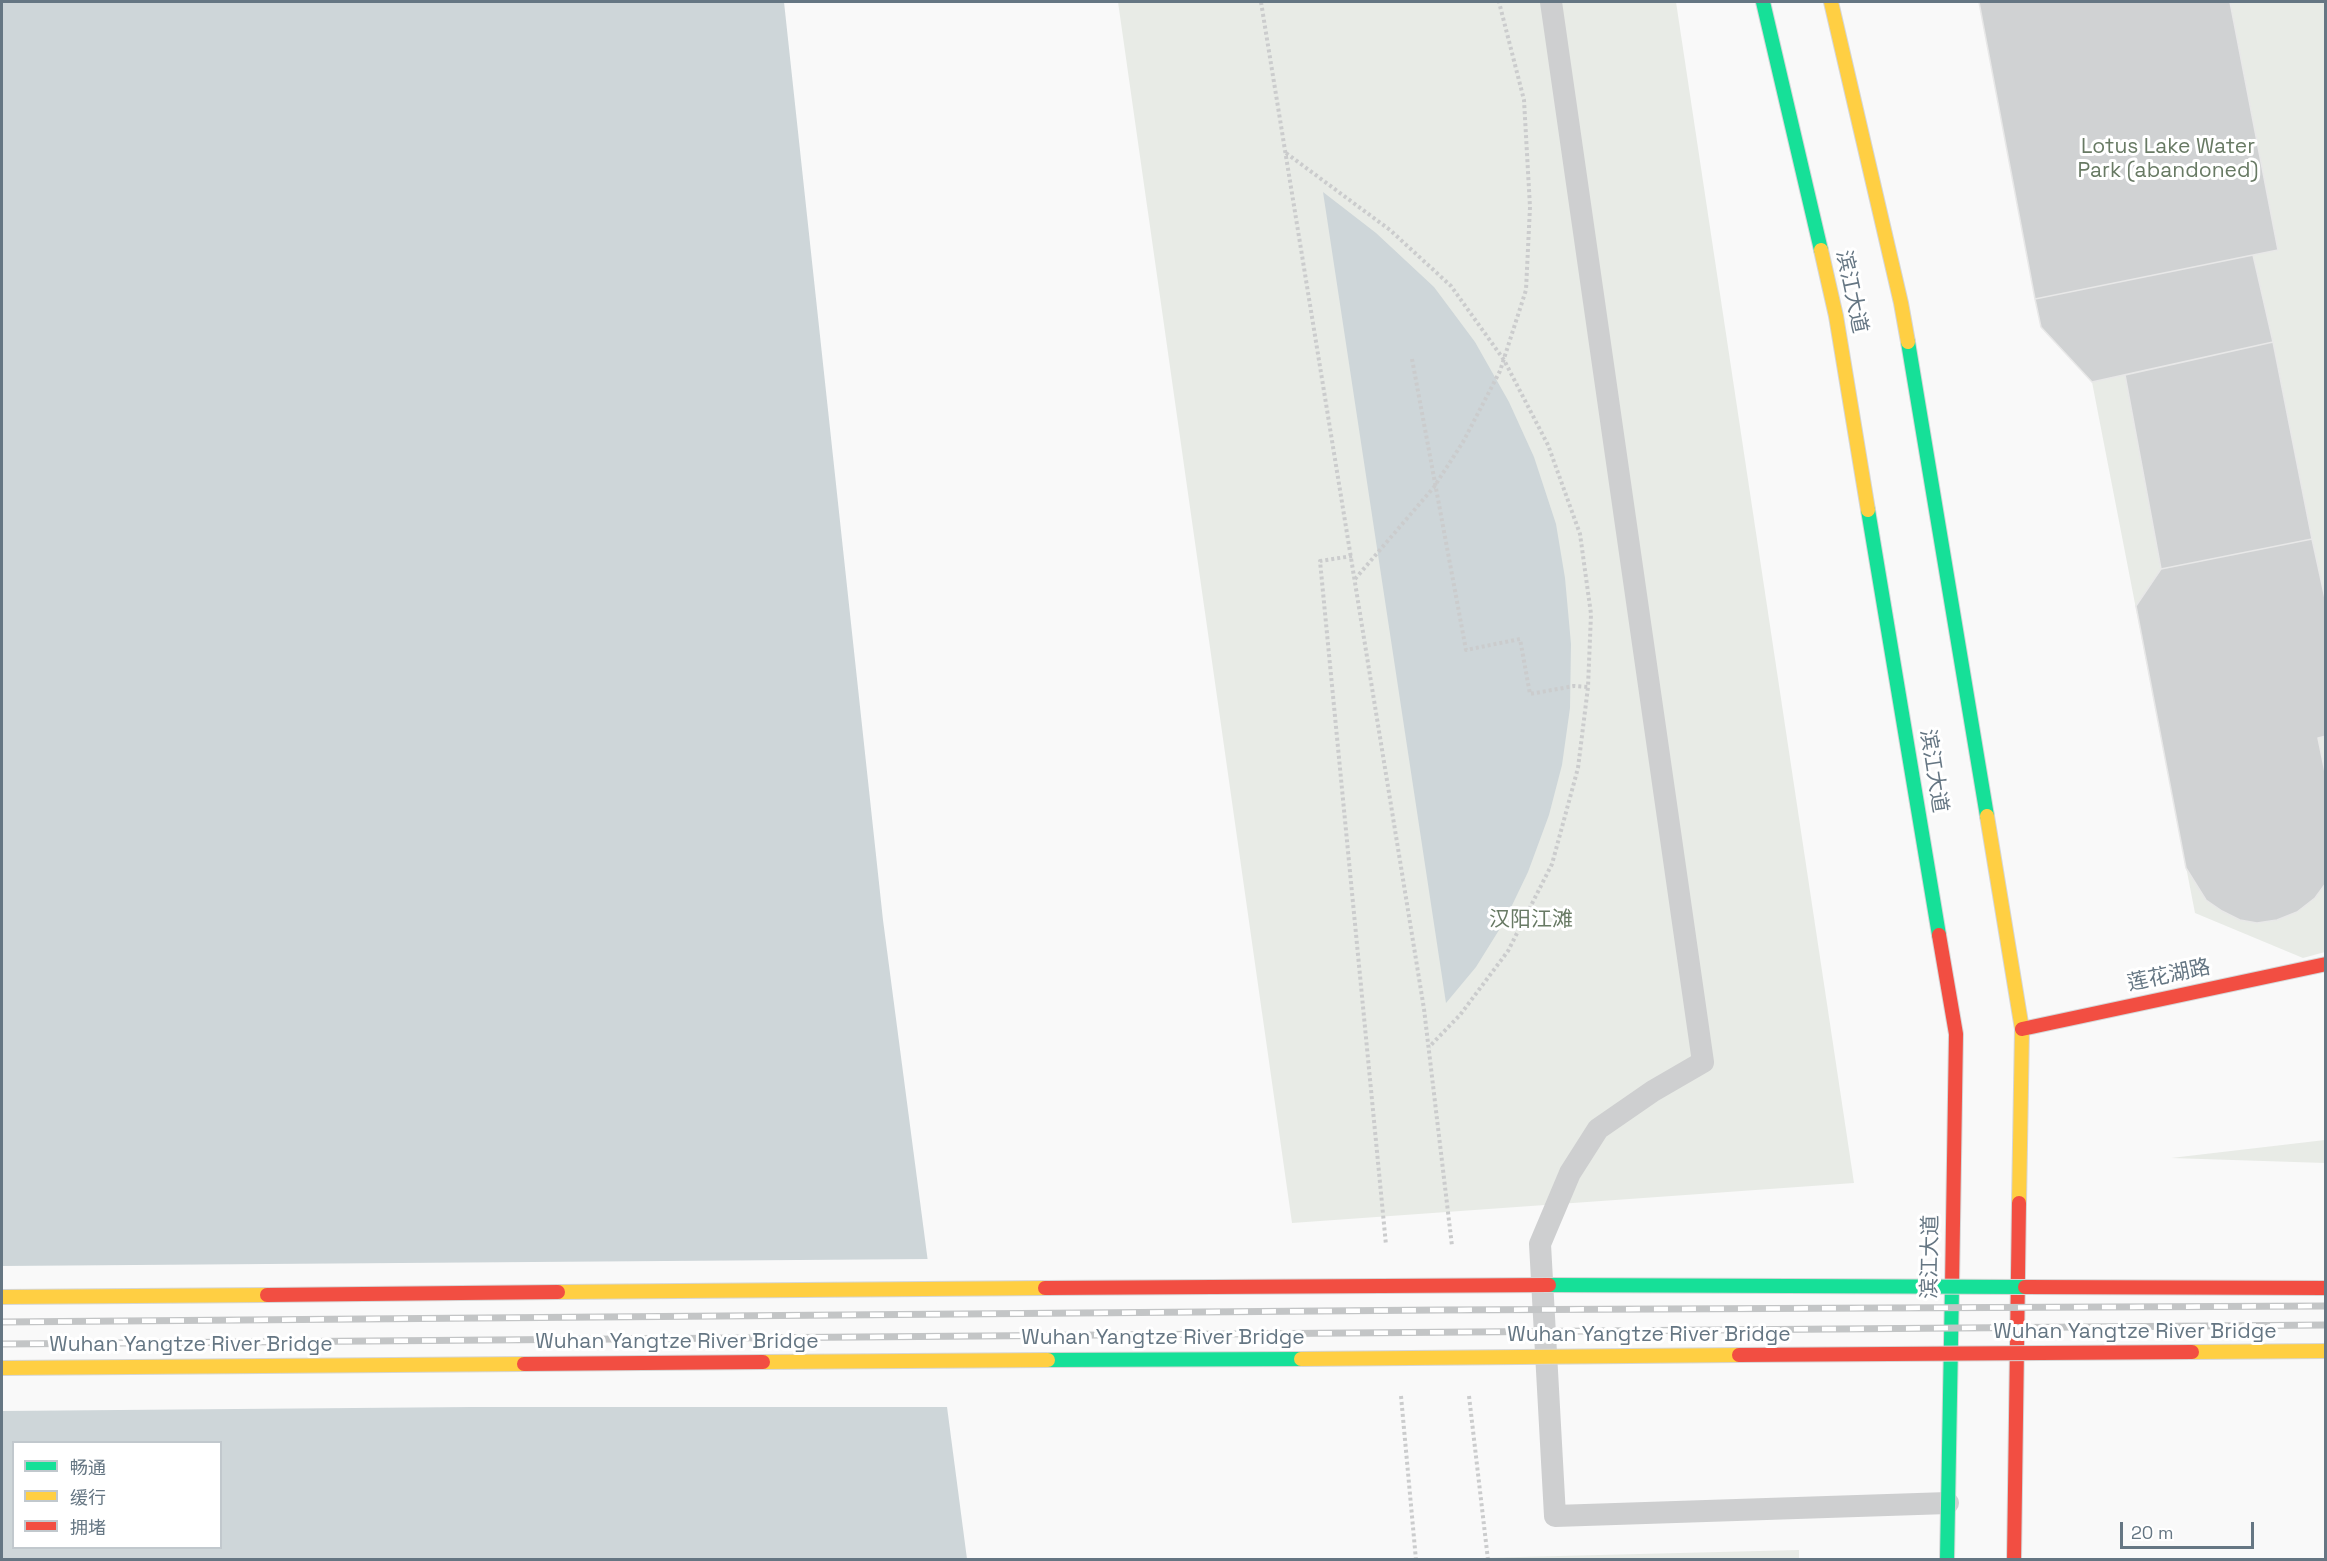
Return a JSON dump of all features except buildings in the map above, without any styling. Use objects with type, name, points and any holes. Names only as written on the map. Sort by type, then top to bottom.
[{"type":"main road","name":"滨江大道","points":[[1763,2],[1836,316],[1956,1034],[1947,1560]]},
{"type":"main road","points":[[1831,2],[1901,303],[2022,1029],[2013,1560]]},
{"type":"main road","name":"莲花湖路","points":[[2022,1029],[2325,964]]},
{"type":"main road","points":[[2,1297],[1434,1285],[2325,1288]]},
{"type":"main road","name":"Wuhan Yangtze River Bridge","points":[[2,1368],[2325,1351]]},
{"type":"lane","points":[[1551,2],[1703,1062],[1653,1091],[1598,1129],[1570,1173],[1540,1244],[1556,1516],[1948,1503]]},
{"type":"path","points":[[1261,2],[1352,556],[1429,1047],[1453,1257]]},
{"type":"path","points":[[1355,580],[1434,487],[1463,442],[1500,371],[1526,290],[1530,207],[1524,100],[1499,2]]},
{"type":"path","points":[[1286,153],[1390,230],[1451,286],[1504,360],[1548,445],[1580,534],[1591,614],[1588,687],[1578,768],[1552,864],[1508,951],[1460,1016],[1429,1047]]},
{"type":"path","points":[[1412,359],[1466,650],[1520,639],[1530,694],[1574,686],[1588,687]]},
{"type":"path","points":[[1352,556],[1320,561],[1387,1250]]},
{"type":"path","points":[[1468,1385],[1488,1560]]},
{"type":"path","points":[[1400,1393],[1416,1560]]},
{"type":"green space","name":"汉阳江滩","points":[[1118,2],[1676,2],[1854,1183],[1292,1223]]},
{"type":"green space","name":"Lotus Lake Water Park (abandoned)","points":[[1979,2],[2325,2],[2325,952],[2303,958],[2195,913],[2092,382],[2041,327]]},
{"type":"green space","points":[[2325,1140],[2325,1163],[2171,1158]]},
{"type":"green space","points":[[1799,1550],[1799,1560],[1439,1559]]},
{"type":"shaded area","points":[[2,2],[784,2],[883,920],[967,1559],[2,1560]]},
{"type":"shaded area","points":[[1323,192],[1376,233],[1434,287],[1475,342],[1509,402],[1534,457],[1556,524],[1565,578],[1571,644],[1570,708],[1562,765],[1549,815],[1528,872],[1504,922],[1476,967],[1446,1003]]},
{"type":"pier","points":[[931,1259],[950,1407],[471,1407],[2,1411],[2,1266]]},
{"type":"railway","points":[[2,1322],[1439,1310],[2326,1306]]},
{"type":"railway","points":[[2,1344],[2326,1325]]},
{"type":"traffic: fast","points":[[1763,2],[1821,250]]},
{"type":"traffic: fast","points":[[1908,342],[1987,816]]},
{"type":"traffic: fast","points":[[1868,510],[1939,935]]},
{"type":"traffic: fast","points":[[1549,1285],[2025,1287]]},
{"type":"traffic: fast","points":[[1947,1560],[1952,1287]]},
{"type":"traffic: fast","points":[[1048,1360],[1301,1359]]},
{"type":"traffic: slow","points":[[1831,2],[1908,342]]},
{"type":"traffic: slow","points":[[1821,250],[1836,316],[1868,510]]},
{"type":"traffic: slow","points":[[1987,816],[2022,1029],[2019,1203]]},
{"type":"traffic: slow","points":[[558,1292],[1045,1288]]},
{"type":"traffic: slow","points":[[2,1297],[267,1295]]},
{"type":"traffic: slow","points":[[2192,1352],[2326,1351]]},
{"type":"traffic: slow","points":[[1301,1359],[1739,1355]]},
{"type":"traffic: slow","points":[[763,1362],[1048,1360]]},
{"type":"traffic: slow","points":[[2,1368],[524,1364]]},
{"type":"traffic: jam","points":[[1939,935],[1956,1034],[1952,1287]]},
{"type":"traffic: jam","points":[[2022,1029],[2326,964]]},
{"type":"traffic: jam","points":[[2014,1560],[2019,1203]]},
{"type":"traffic: jam","points":[[1045,1288],[1549,1285]]},
{"type":"traffic: jam","points":[[2025,1287],[2326,1288]]},
{"type":"traffic: jam","points":[[267,1295],[558,1292]]},
{"type":"traffic: jam","points":[[1739,1355],[2192,1352]]},
{"type":"traffic: jam","points":[[524,1364],[763,1362]]}]
